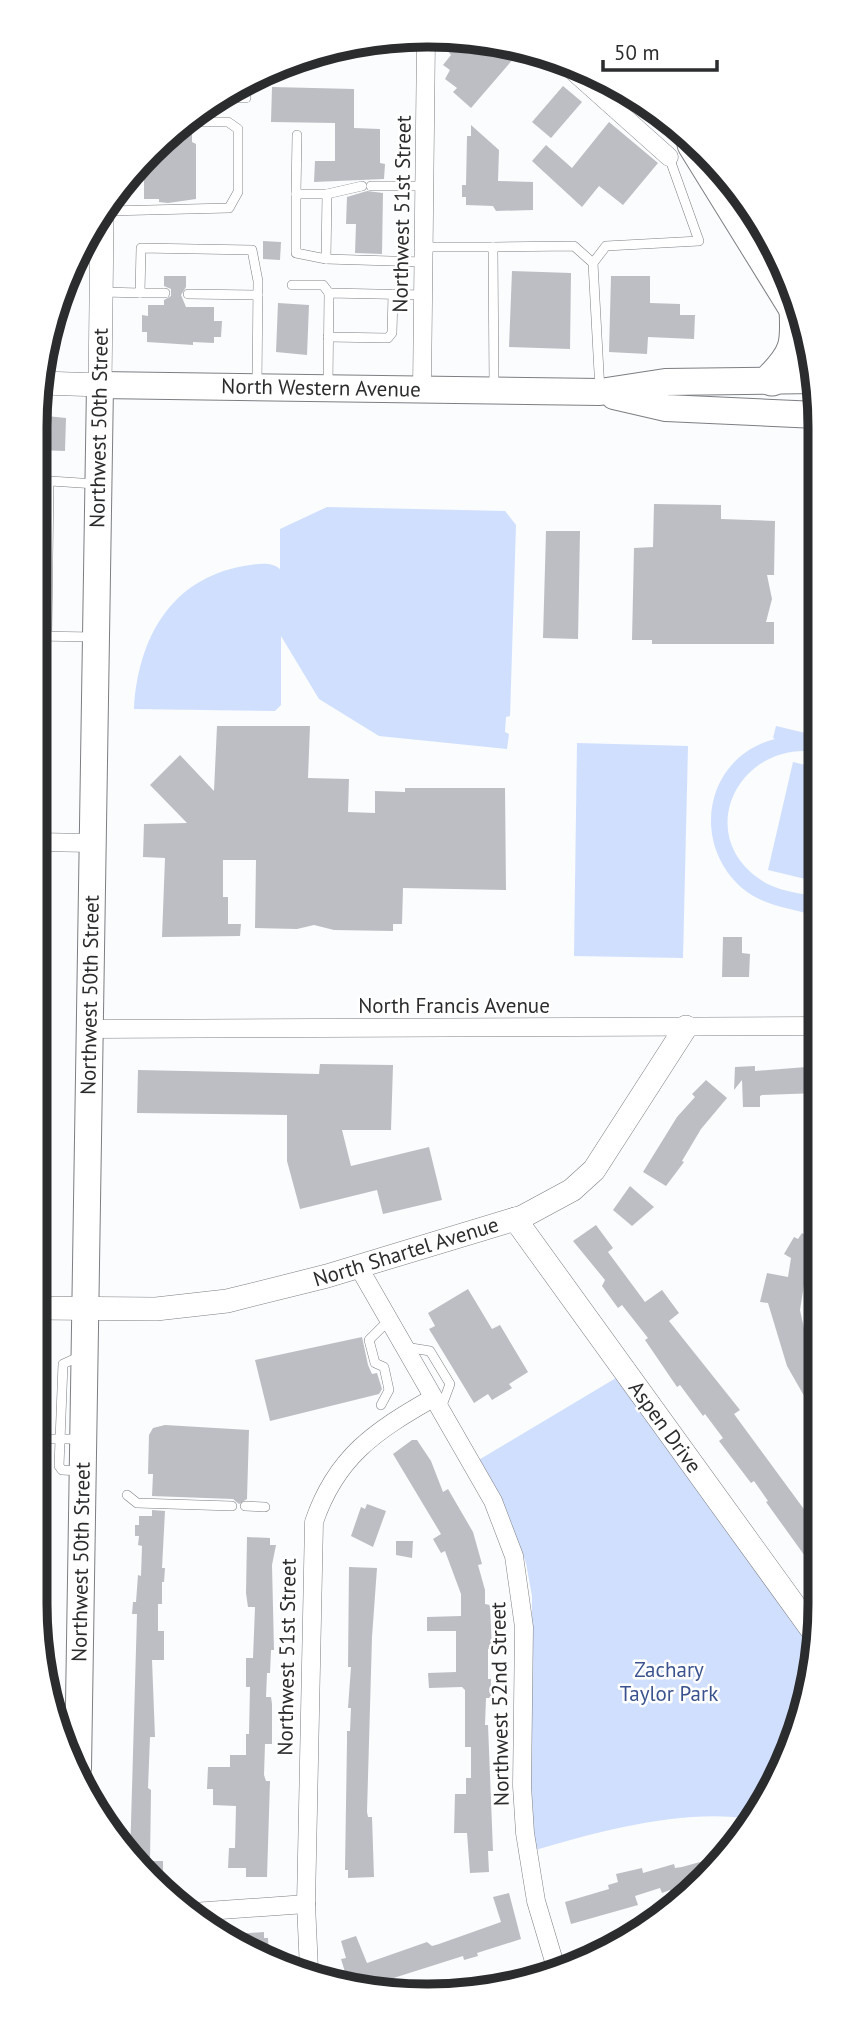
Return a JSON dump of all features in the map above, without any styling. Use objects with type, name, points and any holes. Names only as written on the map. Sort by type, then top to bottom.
[{"type":"highway","points":[[682,150],[783,292]]},
{"type":"highway","points":[[772,379],[793,356],[797,339]]},
{"type":"main road","name":"North Western Avenue","points":[[600,393],[665,382],[804,380]]},
{"type":"main road","name":"North Western Avenue","points":[[100,385],[600,393],[666,408],[807,415]]},
{"type":"main road","name":"Northwest 50th Street","points":[[78,1754],[82,1471],[72,1439],[84,1355],[100,385]]},
{"type":"street","name":"Northwest 51st Street","points":[[422,389],[426,47]]},
{"type":"street","points":[[594,85],[682,150]]},
{"type":"street","name":"Northwest 50th Street","points":[[100,385],[102,231]]},
{"type":"street","name":"North Western Avenue","points":[[50,383],[100,385]]},
{"type":"street","points":[[47,842],[93,843]]},
{"type":"street","name":"North Francis Avenue","points":[[90,1029],[808,1026]]},
{"type":"street","name":"North Shartel Avenue","points":[[47,1308],[156,1309],[210,1304],[358,1266],[514,1219],[552,1204],[594,1170],[686,1027]]},
{"type":"street","name":"Aspen Drive","points":[[514,1219],[807,1623]]},
{"type":"street","name":"Northwest 52nd Street","points":[[358,1266],[493,1501],[506,1529],[521,1588],[525,1833],[536,1901],[554,1962]]},
{"type":"street","name":"Northwest 51st Street","points":[[309,1965],[306,1904],[314,1522],[322,1498],[349,1457],[391,1422],[436,1404]]},
{"type":"street","points":[[204,1911],[306,1904]]},
{"type":"lane","points":[[237,98],[246,98]]},
{"type":"lane","points":[[115,211],[229,208],[238,192],[238,129],[228,122],[201,122]]},
{"type":"lane","points":[[297,135],[296,253],[326,259],[493,247],[574,246],[593,263]]},
{"type":"lane","points":[[600,393],[593,263],[606,246],[699,241],[682,150]]},
{"type":"lane","points":[[296,194],[327,194],[366,186],[425,186]]},
{"type":"lane","points":[[326,259],[327,194]]},
{"type":"lane","points":[[493,247],[494,390]]},
{"type":"lane","points":[[140,293],[141,248],[252,250],[258,295],[257,387]]},
{"type":"lane","points":[[292,285],[323,285],[329,293],[328,388]]},
{"type":"lane","points":[[101,292],[166,293]]},
{"type":"lane","points":[[329,293],[424,295]]},
{"type":"lane","points":[[188,294],[258,295]]},
{"type":"lane","points":[[328,337],[388,338],[392,333],[393,294]]},
{"type":"lane","points":[[95,637],[47,636],[49,481],[98,484]]},
{"type":"lane","points":[[381,1405],[389,1390],[384,1367],[374,1363],[369,1340],[388,1321]]},
{"type":"lane","points":[[47,1439],[72,1439]]},
{"type":"lane","points":[[127,1495],[137,1503],[233,1506]]},
{"type":"lane","points":[[245,1506],[265,1507]]},
{"type":"green space","points":[[327,507],[505,511],[516,525],[510,716],[506,717],[505,732],[509,734],[507,749],[379,736],[319,699],[281,636],[281,705],[275,711],[134,709],[142,659],[151,636],[178,599],[196,584],[218,573],[258,564],[268,564],[280,569],[280,529]]},
{"type":"green space","points":[[776,726],[808,734],[808,752],[790,752],[766,760],[747,775],[734,794],[728,816],[730,839],[740,861],[761,880],[781,889],[808,895],[808,914],[778,906],[750,894],[726,869],[715,848],[711,825],[713,803],[720,782],[733,763],[751,749],[775,739]]},
{"type":"green space","points":[[577,743],[688,746],[683,958],[574,956]]},
{"type":"green space","points":[[793,762],[808,766],[808,880],[768,870]]},
{"type":"green space","name":"Zachary Taylor Park","points":[[616,1378],[806,1638],[800,1678],[788,1726],[769,1772],[742,1818],[699,1817],[643,1823],[535,1850],[531,1787],[532,1596],[526,1563],[503,1502],[477,1461]]},
{"type":"building","points":[[445,48],[514,58],[471,108],[453,92],[457,88],[445,79],[450,70],[443,65],[451,55]]},
{"type":"building","points":[[387,50],[387,54],[366,53]]},
{"type":"building","points":[[563,86],[582,102],[551,138],[532,122]]},
{"type":"building","points":[[272,87],[354,89],[354,128],[380,129],[380,163],[385,164],[384,179],[314,182],[315,161],[335,161],[335,123],[271,122]]},
{"type":"building","points":[[609,122],[658,163],[623,205],[599,186],[582,207],[532,161],[546,145],[572,168]]},
{"type":"building","points":[[471,125],[499,150],[498,181],[533,182],[533,210],[496,211],[493,206],[466,205],[466,197],[462,197],[462,185],[466,185],[467,136],[471,136]]},
{"type":"building","points":[[186,134],[192,134],[192,142],[196,144],[196,199],[168,203],[159,202],[159,199],[144,199],[144,175],[177,142]]},
{"type":"building","points":[[367,191],[383,193],[382,254],[355,253],[356,224],[346,224],[347,197]]},
{"type":"building","points":[[263,241],[281,242],[280,260],[263,259]]},
{"type":"building","points":[[512,271],[571,273],[570,349],[509,347]]},
{"type":"building","points":[[164,276],[186,276],[186,287],[181,295],[186,307],[214,307],[214,321],[222,321],[221,337],[214,337],[214,343],[193,342],[193,345],[147,342],[147,332],[142,332],[142,315],[148,316],[148,305],[164,305],[164,300],[171,296],[171,289],[164,286]]},
{"type":"building","points":[[611,276],[650,276],[650,303],[680,304],[680,315],[695,315],[694,339],[648,337],[647,354],[609,352]]},
{"type":"building","points":[[278,303],[309,305],[307,355],[276,352]]},
{"type":"building","points":[[61,327],[60,349],[56,349]]},
{"type":"building","points":[[47,416],[66,418],[65,451],[47,450]]},
{"type":"building","points":[[654,504],[721,505],[721,519],[775,521],[774,575],[767,575],[772,599],[766,622],[774,622],[774,644],[652,644],[652,640],[632,640],[634,548],[653,547]]},
{"type":"building","points":[[546,531],[580,531],[578,639],[543,638]]},
{"type":"building","points":[[217,726],[310,726],[308,778],[349,779],[348,812],[375,813],[375,791],[405,792],[405,788],[505,788],[506,890],[403,888],[402,924],[393,924],[393,931],[334,930],[314,925],[297,929],[255,928],[256,860],[223,860],[223,897],[228,897],[228,924],[241,924],[240,936],[162,937],[165,858],[143,857],[144,824],[187,823],[150,785],[180,755],[214,791]]},
{"type":"building","points":[[723,937],[742,937],[742,953],[750,954],[749,977],[722,977]]},
{"type":"building","points":[[320,1064],[393,1065],[391,1130],[342,1130],[351,1166],[429,1147],[442,1200],[383,1214],[377,1190],[300,1209],[287,1161],[287,1115],[137,1113],[138,1070],[319,1074]]},
{"type":"building","points":[[755,1066],[755,1071],[808,1067],[808,1093],[762,1095],[760,1107],[743,1107],[742,1080],[734,1090],[735,1067]]},
{"type":"building","points":[[706,1080],[727,1098],[701,1129],[682,1161],[684,1162],[666,1186],[643,1172],[677,1117],[695,1097],[692,1094]]},
{"type":"building","points":[[630,1186],[654,1207],[632,1226],[613,1210]]},
{"type":"building","points":[[596,1225],[613,1248],[608,1252],[645,1302],[662,1290],[679,1313],[669,1321],[740,1410],[734,1414],[808,1515],[808,1560],[754,1481],[751,1483],[719,1441],[723,1438],[680,1385],[677,1387],[645,1340],[648,1338],[622,1305],[618,1308],[602,1286],[605,1280],[573,1241]]},
{"type":"building","points":[[802,1233],[808,1237],[808,1269],[800,1310],[808,1347],[808,1403],[787,1366],[768,1303],[760,1302],[767,1273],[788,1277],[791,1258],[784,1254],[794,1237],[798,1239]]},
{"type":"building","points":[[468,1289],[492,1329],[500,1325],[528,1372],[509,1384],[512,1388],[492,1400],[488,1394],[474,1403],[429,1329],[435,1326],[428,1313]]},
{"type":"building","points":[[362,1337],[368,1365],[372,1374],[377,1373],[382,1389],[379,1394],[270,1421],[255,1360]]},
{"type":"building","points":[[165,1425],[249,1430],[247,1499],[239,1504],[233,1499],[152,1496],[153,1474],[148,1474],[149,1435],[153,1428]]},
{"type":"building","points":[[412,1440],[417,1440],[431,1461],[443,1492],[448,1489],[473,1532],[482,1564],[478,1565],[485,1590],[485,1604],[490,1605],[492,1649],[488,1649],[488,1679],[491,1679],[491,1698],[486,1698],[485,1725],[488,1725],[493,1851],[488,1851],[489,1872],[470,1873],[467,1833],[454,1833],[455,1794],[466,1794],[466,1778],[471,1778],[471,1747],[465,1747],[465,1690],[462,1687],[429,1688],[428,1673],[456,1672],[456,1631],[427,1631],[427,1617],[461,1616],[461,1594],[445,1551],[441,1553],[433,1539],[441,1534],[393,1454]]},
{"type":"building","points":[[367,1504],[386,1511],[373,1547],[351,1536],[361,1507],[365,1509]]},
{"type":"building","points":[[152,1510],[165,1511],[162,1568],[165,1568],[164,1582],[162,1604],[158,1604],[158,1631],[164,1631],[164,1660],[152,1660],[155,1737],[150,1737],[148,1788],[151,1790],[150,1861],[163,1861],[163,1876],[131,1840],[137,1614],[132,1614],[133,1602],[136,1602],[138,1575],[141,1576],[142,1546],[138,1545],[139,1536],[135,1536],[135,1525],[139,1525],[139,1516],[152,1516]]},
{"type":"building","points":[[247,1537],[270,1538],[270,1545],[276,1545],[272,1565],[274,1650],[271,1650],[270,1673],[267,1673],[266,1697],[271,1697],[272,1704],[272,1744],[265,1744],[264,1775],[266,1781],[270,1781],[267,1877],[246,1877],[246,1868],[228,1868],[229,1848],[235,1848],[236,1806],[213,1805],[213,1789],[207,1789],[208,1767],[230,1767],[230,1755],[246,1755],[250,1687],[246,1687],[246,1658],[253,1658],[255,1607],[248,1607],[246,1593]]},
{"type":"building","points":[[396,1541],[413,1541],[412,1558],[396,1555]]},
{"type":"building","points":[[349,1567],[377,1568],[372,1637],[367,1812],[368,1817],[372,1817],[374,1877],[348,1878],[348,1870],[345,1870],[347,1731],[350,1731],[351,1708],[348,1708],[351,1667],[348,1667]]},
{"type":"building","points":[[707,1860],[672,1894],[670,1890],[662,1893],[660,1888],[635,1896],[638,1905],[571,1924],[565,1902],[609,1889],[608,1885],[618,1882],[616,1874],[642,1868],[643,1873],[674,1864],[675,1868]]},
{"type":"building","points":[[509,1893],[521,1939],[477,1953],[478,1956],[464,1960],[463,1956],[385,1981],[350,1975],[349,1971],[345,1972],[341,1959],[346,1958],[341,1941],[356,1936],[367,1963],[427,1942],[432,1946],[439,1944],[501,1922],[493,1897]]},
{"type":"building","points":[[264,1932],[264,1938],[268,1938],[269,1949],[259,1945],[239,1934]]}]
